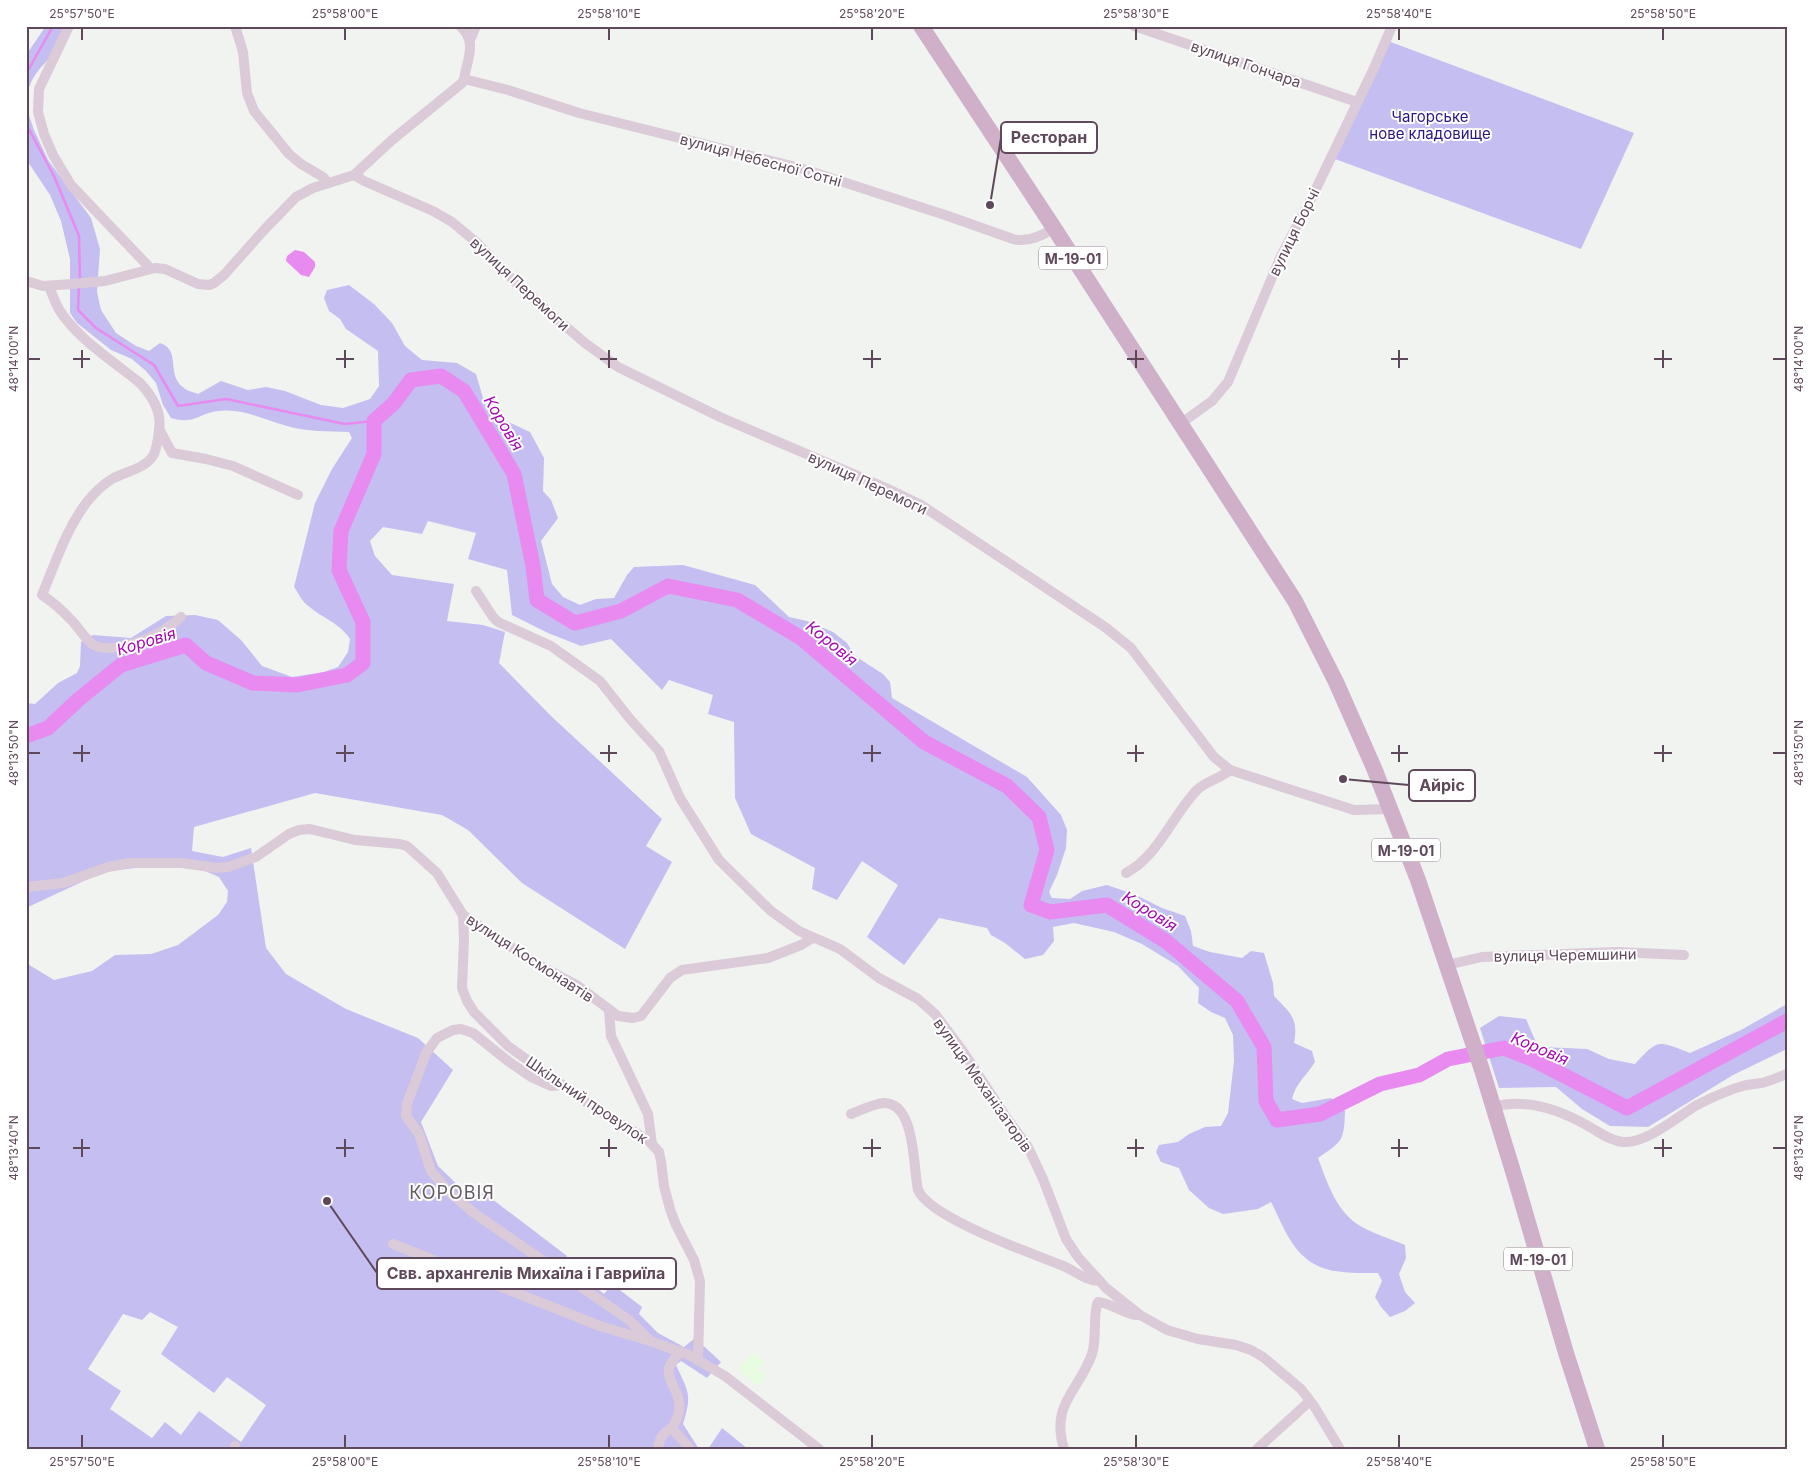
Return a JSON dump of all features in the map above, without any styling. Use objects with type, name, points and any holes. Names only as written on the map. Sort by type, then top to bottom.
[{"type":"main road","name":"М-19-01","points":[[921,26],[1295,601],[1336,682],[1418,880],[1447,965],[1482,1070],[1563,1345],[1597,1449]]},
{"type":"street","points":[[69,26],[39,89],[38,112],[44,134],[71,185],[150,268]]},
{"type":"street","points":[[235,26],[244,52],[246,87],[249,101],[254,111],[289,154],[328,182]]},
{"type":"street","points":[[460,26],[465,31],[470,42]]},
{"type":"street","points":[[26,281],[37,285],[49,286],[72,284],[105,280],[150,268],[165,269],[203,285],[214,283],[224,275],[296,197],[328,182],[354,175],[392,140],[460,85],[464,79],[470,42],[476,26]]},
{"type":"street","name":"вулиця Гончара","points":[[1134,26],[1357,102]]},
{"type":"street","name":"вулиця Борчі","points":[[1180,424],[1212,401],[1228,382],[1281,256],[1313,195],[1392,26]]},
{"type":"street","name":"вулиця Небесної Сотні","points":[[464,79],[508,90],[579,113],[800,168],[1013,239],[1036,238],[1054,228]]},
{"type":"street","name":"вулиця Перемоги","points":[[354,175],[433,211],[452,222],[476,242],[543,308],[585,343],[618,366],[728,420],[879,485],[920,505],[1104,626],[1130,648],[1214,757],[1230,770],[1354,810],[1390,809]]},
{"type":"street","points":[[49,286],[56,304],[68,321],[146,390],[157,408],[160,420],[152,457],[139,467],[106,483],[86,503],[69,533],[42,595],[72,621],[88,641],[102,648],[130,644],[152,636],[166,629],[181,617]]},
{"type":"street","points":[[159,429],[172,454],[228,464],[298,496]]},
{"type":"street","name":"вулиця Механізаторів","points":[[476,591],[493,618],[498,622],[551,646],[600,681],[630,719],[659,751],[680,798],[722,863],[778,916],[813,938],[840,949],[879,978],[918,999],[940,1021],[1028,1146],[1066,1239],[1100,1281],[1115,1296],[1140,1315],[1167,1330],[1228,1343],[1263,1356],[1301,1389],[1340,1449]]},
{"type":"street","points":[[1126,873],[1144,859],[1197,790],[1230,770]]},
{"type":"street","name":"вулиця Космонавтів","points":[[26,888],[63,883],[108,867],[128,863],[188,863],[217,868],[228,867],[256,857],[294,831],[310,829],[355,840],[400,844],[408,846],[437,874],[463,915],[535,963],[578,986],[618,1016],[636,1018],[643,1014],[670,978],[682,970],[768,958],[801,946],[813,938]]},
{"type":"street","name":"Шкільний провулок","points":[[463,915],[464,938],[461,984],[467,1001],[474,1012],[502,1041],[604,1115],[652,1144],[660,1156],[664,1186],[673,1218],[694,1260],[699,1277],[701,1299],[698,1360]]},
{"type":"street","name":"вулиця Черемшини","points":[[1447,965],[1482,956],[1617,952],[1684,955]]},
{"type":"street","points":[[609,1010],[611,1036],[648,1114],[652,1144]]},
{"type":"street","points":[[563,1086],[551,1086],[531,1076],[508,1061],[473,1033],[461,1029],[453,1030],[437,1038],[426,1053],[406,1104],[406,1116],[419,1134],[431,1170],[450,1192],[474,1213],[621,1314],[650,1341]]},
{"type":"street","points":[[1493,1107],[1504,1104],[1517,1104],[1554,1110],[1575,1118],[1614,1140],[1624,1142],[1644,1138],[1698,1105],[1721,1094],[1787,1074]]},
{"type":"street","name":"вулиця Механізаторів","points":[[851,1114],[885,1103],[892,1105],[900,1111],[909,1128],[918,1190],[922,1197],[930,1204],[1016,1249],[1066,1267],[1087,1279],[1100,1281]]},
{"type":"street","points":[[393,1244],[600,1326],[650,1341],[698,1360],[725,1376],[819,1449]]},
{"type":"street","points":[[1064,1449],[1060,1430],[1062,1413],[1092,1354],[1097,1304],[1100,1302],[1124,1312],[1140,1315]]},
{"type":"street","points":[[658,1449],[663,1434],[672,1428],[679,1413],[680,1400],[669,1371],[670,1365],[680,1352]]},
{"type":"street","points":[[1257,1449],[1310,1401]]},
{"type":"street","points":[[672,1428],[690,1449]]},
{"type":"shaded area","points":[[295,250],[304,252],[315,262],[315,267],[309,277],[301,275],[286,261],[287,256]]},
{"type":"shaded area","points":[[752,1352],[764,1361],[758,1369],[766,1375],[758,1386],[738,1370]]},
{"type":"green space","points":[[46,26],[72,26],[61,44],[36,74],[29,88],[26,106],[26,55]]},
{"type":"green space","name":"Чагорське нове кладовище","points":[[1388,41],[1634,133],[1581,249],[1335,159]]},
{"type":"green space","points":[[26,107],[48,160],[91,218],[100,249],[97,292],[101,310],[116,333],[136,346],[149,351],[160,343],[167,346],[172,357],[175,376],[178,383],[185,389],[198,394],[221,381],[248,390],[266,387],[285,391],[321,405],[343,408],[370,399],[379,386],[378,351],[346,329],[340,319],[329,311],[324,298],[327,290],[349,285],[374,304],[392,323],[405,346],[422,360],[457,363],[476,374],[485,405],[502,419],[530,432],[544,458],[543,491],[551,500],[558,518],[541,541],[552,584],[563,597],[580,605],[596,599],[614,598],[627,575],[634,567],[683,565],[755,585],[789,617],[807,621],[833,632],[847,643],[855,656],[883,674],[890,682],[892,698],[1027,777],[1061,815],[1067,830],[1066,848],[1049,892],[1052,898],[1070,899],[1082,891],[1107,885],[1185,916],[1191,931],[1193,946],[1210,952],[1242,958],[1251,951],[1264,953],[1273,983],[1274,996],[1289,1012],[1294,1022],[1294,1043],[1312,1051],[1315,1062],[1298,1084],[1292,1099],[1302,1103],[1331,1098],[1345,1111],[1343,1135],[1333,1148],[1318,1158],[1329,1187],[1339,1206],[1353,1221],[1367,1230],[1405,1245],[1406,1258],[1399,1274],[1405,1292],[1415,1303],[1405,1311],[1390,1317],[1375,1297],[1382,1281],[1378,1273],[1340,1272],[1318,1266],[1299,1252],[1285,1232],[1271,1202],[1258,1209],[1223,1214],[1209,1208],[1189,1190],[1179,1168],[1161,1162],[1156,1152],[1159,1145],[1178,1142],[1189,1134],[1205,1127],[1221,1126],[1228,1113],[1234,1061],[1233,1035],[1225,1018],[1211,1012],[1198,1003],[1199,988],[1178,966],[1142,944],[1114,932],[1074,923],[1053,927],[1054,941],[1043,955],[1025,959],[1005,943],[991,935],[987,928],[939,918],[904,965],[867,937],[898,885],[862,861],[837,900],[812,889],[815,868],[751,834],[735,798],[734,722],[708,714],[713,695],[669,680],[662,690],[611,639],[581,646],[548,633],[512,615],[507,570],[468,559],[476,533],[428,521],[422,534],[383,527],[370,541],[375,556],[392,575],[454,584],[447,621],[483,625],[505,632],[499,663],[551,716],[662,819],[646,846],[672,862],[625,949],[522,883],[468,830],[442,815],[315,793],[194,827],[192,851],[223,857],[251,848],[266,948],[286,974],[346,1009],[418,1038],[453,1070],[421,1122],[438,1166],[467,1194],[475,1186],[567,1256],[564,1263],[604,1294],[612,1284],[642,1307],[639,1314],[658,1333],[684,1347],[695,1338],[721,1362],[707,1378],[681,1361],[676,1365],[688,1394],[688,1406],[683,1424],[699,1449],[433,1449],[414,1447],[405,1449],[26,1449],[26,963],[54,980],[92,971],[115,955],[151,954],[178,945],[218,915],[227,902],[228,891],[219,877],[191,865],[151,866],[103,872],[26,908],[26,703],[35,704],[58,683],[77,673],[80,666],[81,642],[93,635],[131,638],[166,616],[195,615],[218,620],[241,640],[262,666],[292,677],[324,672],[338,667],[348,652],[350,639],[335,624],[306,604],[294,587],[315,503],[332,469],[352,438],[349,432],[294,428],[237,411],[212,412],[186,420],[171,418],[163,405],[156,383],[146,371],[132,359],[111,350],[77,323],[70,313],[70,259],[61,221],[50,195],[26,159]],"holes":[[[150,1312],[178,1327],[161,1354],[214,1393],[227,1377],[266,1405],[241,1442],[199,1411],[181,1435],[165,1422],[152,1438],[110,1409],[121,1391],[88,1369],[123,1314],[142,1320]]]},
{"type":"green space","points":[[1787,1004],[1787,1049],[1733,1075],[1648,1127],[1610,1126],[1582,1109],[1556,1087],[1499,1088],[1480,1028],[1499,1016],[1526,1019],[1535,1040],[1543,1047],[1587,1049],[1609,1059],[1635,1064],[1649,1050],[1660,1044],[1690,1053],[1741,1030]]},
{"type":"green space","points":[[722,1428],[748,1449],[708,1449]]},
{"type":"waterway","points":[[26,74],[53,26]]},
{"type":"waterway","points":[[26,124],[54,176],[79,236],[80,281]]},
{"type":"waterway","points":[[79,286],[78,310],[96,328],[154,365],[178,406],[226,399],[345,424],[374,421]]},
{"type":"waterway","name":"Коровія","points":[[26,736],[48,728],[79,699],[121,665],[186,645],[206,663],[253,683],[297,685],[347,675],[363,663],[363,622],[339,570],[341,531],[374,454],[374,421],[394,403],[411,380],[441,376],[464,391],[514,474],[533,566],[537,600],[575,623],[621,611],[668,586],[737,600],[801,638],[924,742],[1007,786],[1039,817],[1047,850],[1031,905],[1050,912],[1107,905],[1167,942],[1237,1001],[1264,1047],[1266,1101],[1277,1120],[1320,1114],[1380,1084],[1419,1075],[1448,1059],[1504,1048],[1532,1059],[1627,1108],[1787,1021]]},
{"type":"place","name":"Ресторан","points":[[990,205]]},
{"type":"place","name":"Айріс","points":[[1343,779]]},
{"type":"place","name":"Свв. архангелів Михаїла і Гавриїла","points":[[327,1201]]},
{"type":"district","name":"КОРОВІЯ","points":[[452,1192]]}]
